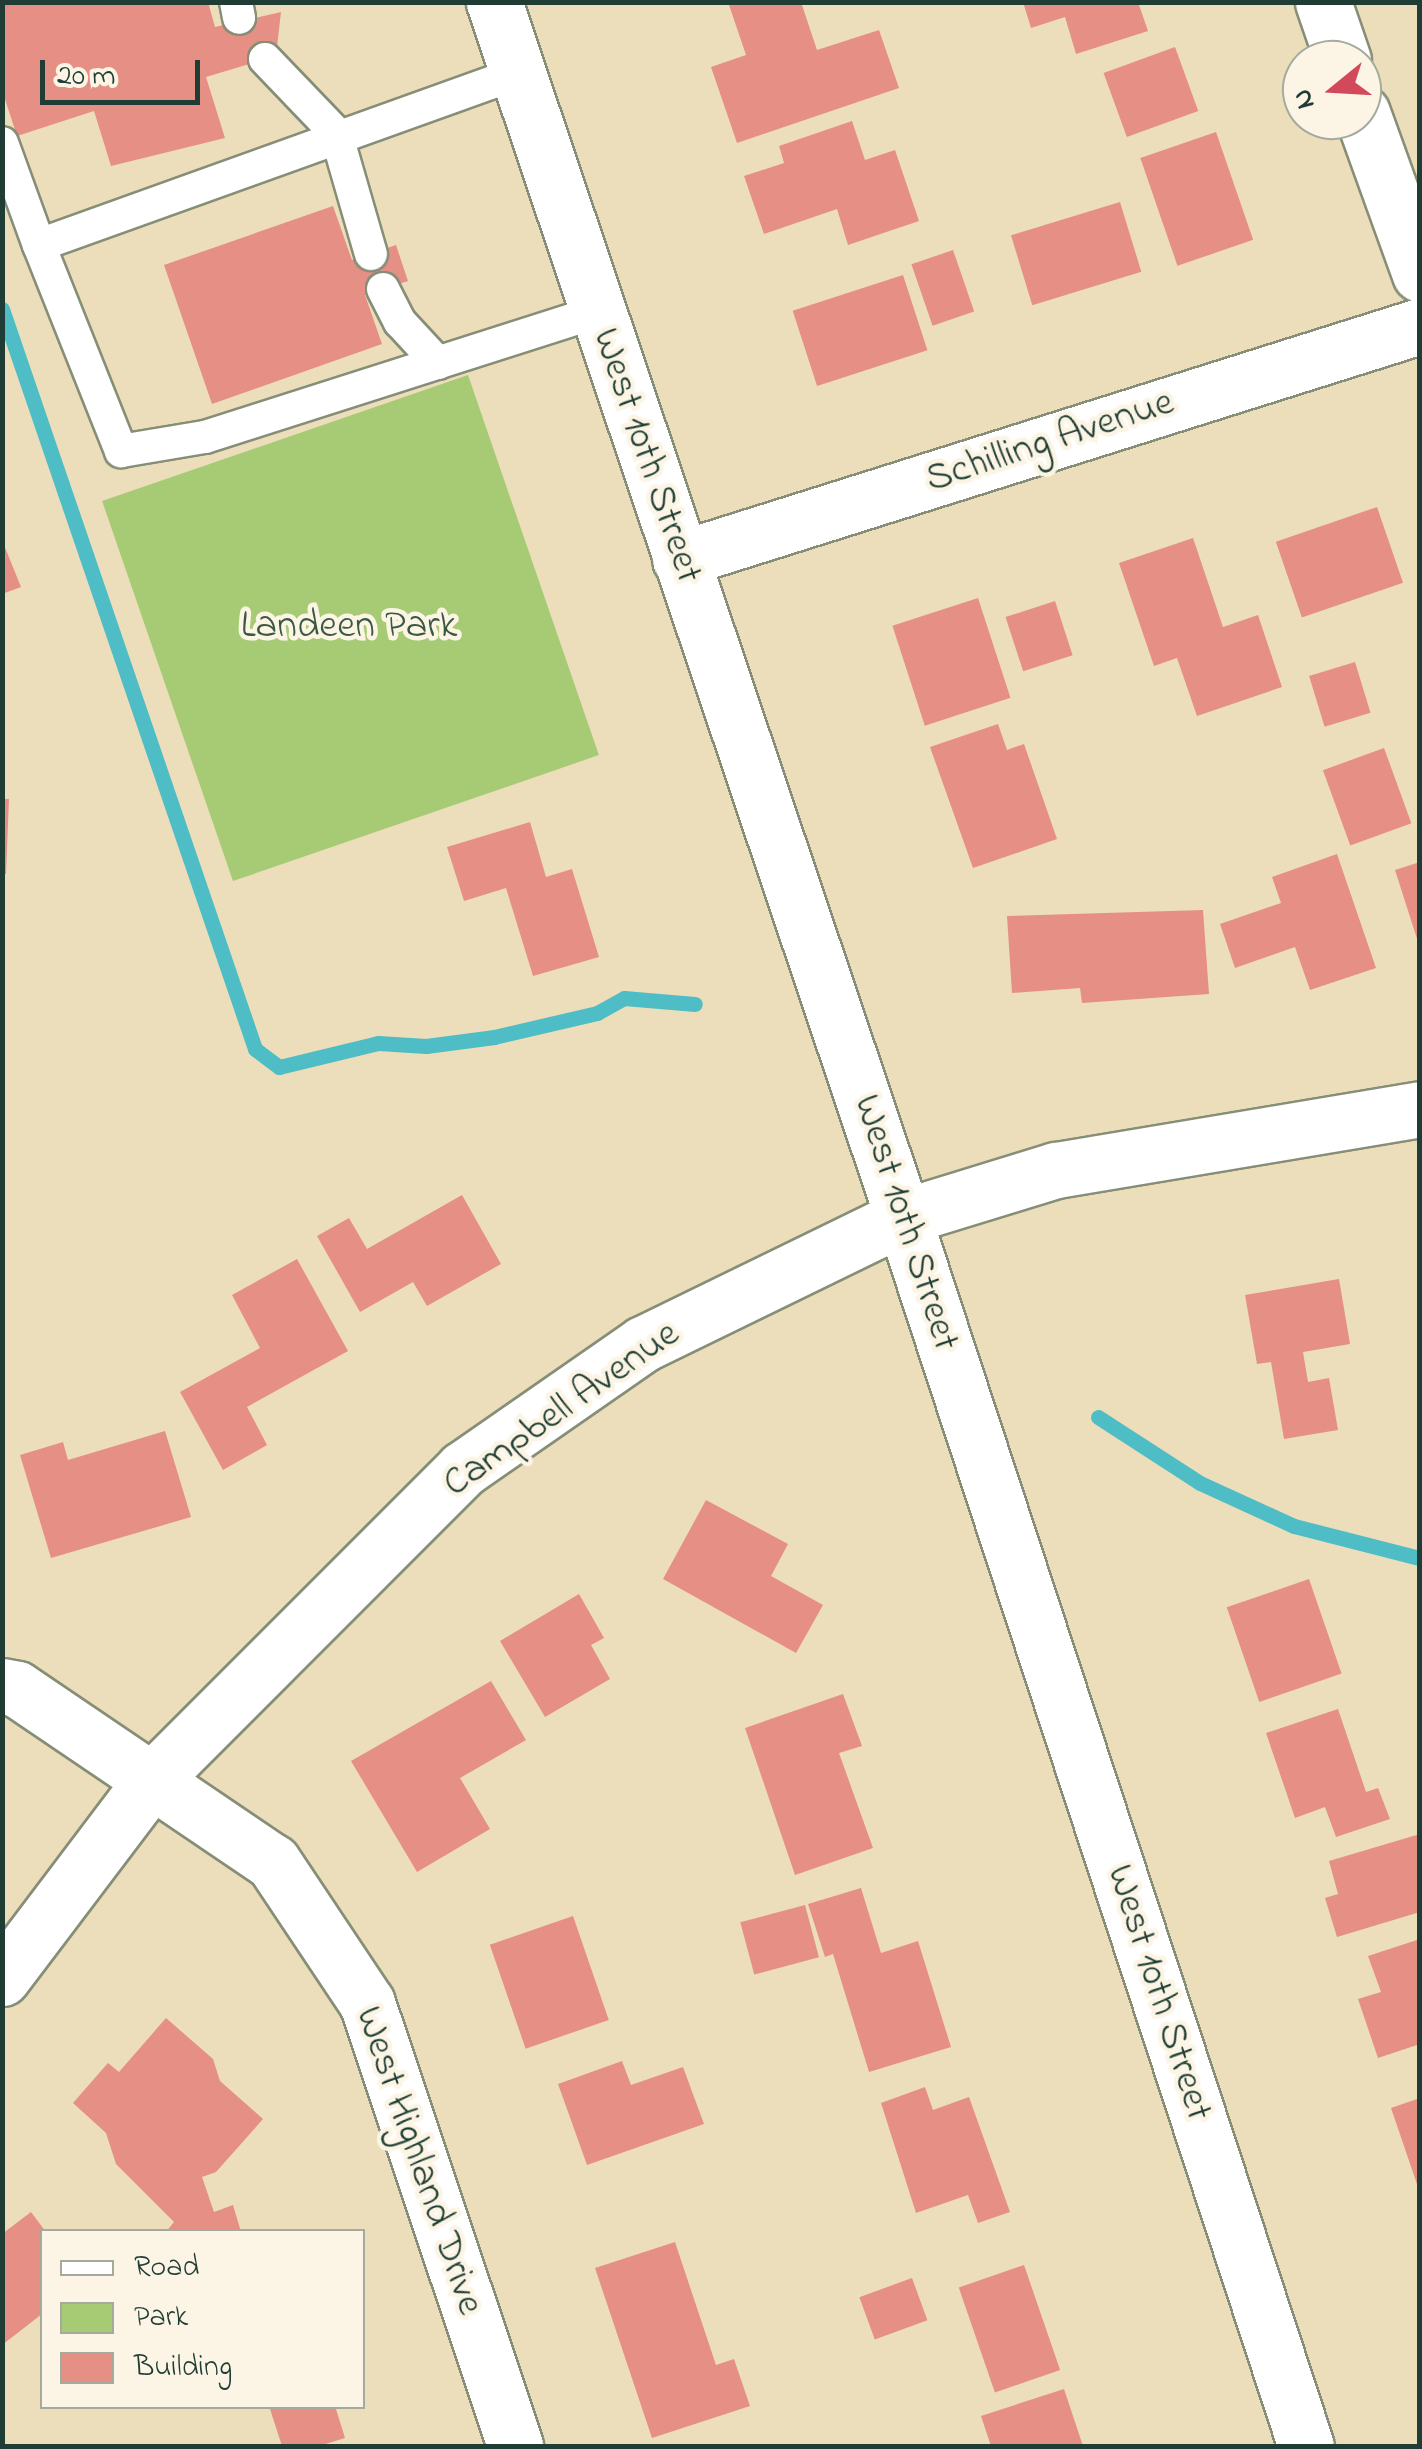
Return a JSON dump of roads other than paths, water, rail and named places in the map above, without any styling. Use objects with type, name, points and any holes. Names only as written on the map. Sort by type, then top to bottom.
[{"type":"street","name":"West 10th Street","points":[[494,2],[904,1217],[1306,2446]]},
{"type":"street","points":[[1322,2],[1336,40]]},
{"type":"street","points":[[1372,140],[1420,274]]},
{"type":"street","name":"Schilling Avenue","points":[[680,559],[1420,326]]},
{"type":"street","name":"Campbell Avenue","points":[[2,1978],[152,1780],[463,1469],[643,1344],[904,1217],[1056,1170],[1420,1110]]},
{"type":"street","name":"West Highland Drive","points":[[2,1686],[17,1689],[273,1862],[367,2003],[515,2446]]},
{"type":"lane","points":[[265,59],[336,133],[371,254]]},
{"type":"lane","points":[[39,245],[336,133],[518,73]]},
{"type":"lane","points":[[2,143],[121,451],[205,437],[597,312]]},
{"type":"lane","points":[[383,289],[400,322],[438,363]]},
{"type":"waterway","points":[[2,309],[255,1049],[279,1067],[378,1043],[426,1046],[494,1037],[597,1013],[624,998],[695,1004]]},
{"type":"waterway","points":[[1098,1417],[1200,1483],[1294,1526],[1420,1558]]},
{"type":"park label","name":"Landeen Park","points":[[349,627]]}]
